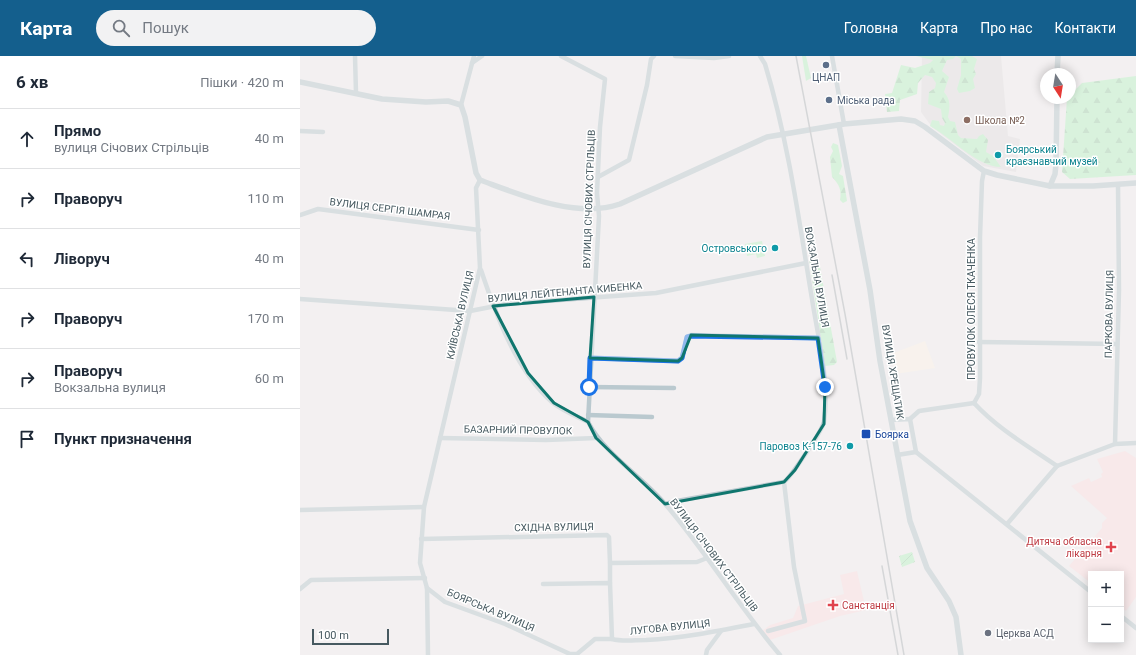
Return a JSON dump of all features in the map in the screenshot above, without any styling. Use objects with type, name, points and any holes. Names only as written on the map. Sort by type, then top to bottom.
[{"type":"street","points":[[355,56],[356,93]]},
{"type":"street","points":[[300,82],[382,99],[409,102],[448,101],[461,105],[474,56]]},
{"type":"street","points":[[472,64],[482,56]]},
{"type":"street","name":"ВУЛИЦЯ СІЧОВИХ СТРІЛЬЦІВ","points":[[561,56],[605,79],[600,127],[598,177],[599,209],[590,358],[588,422],[596,438],[665,504],[707,558],[754,624],[780,655]]},
{"type":"street","points":[[598,177],[630,160],[647,85],[651,59],[654,56]]},
{"type":"street","points":[[675,56],[714,58],[729,56]]},
{"type":"street","name":"ВОКЗАЛЬНА ВУЛИЦЯ","points":[[760,56],[765,64],[776,101],[806,263],[825,387],[824,424],[789,479],[784,482]]},
{"type":"street","points":[[832,56],[841,125]]},
{"type":"street","points":[[1057,68],[1058,56]]},
{"type":"street","points":[[1050,186],[1055,174],[1056,164],[1057,104]]},
{"type":"street","name":"КИЇВСЬКА ВУЛИЦЯ","points":[[428,655],[427,588],[420,563],[424,507],[480,268],[476,188],[480,180],[476,173],[466,116],[461,105]]},
{"type":"street","points":[[480,180],[556,205],[577,209],[599,209],[620,204],[759,140],[841,125],[901,119],[915,121],[984,171],[1050,186],[1118,185],[1136,183]]},
{"type":"street","name":"ВУЛИЦЯ ХРЕЩАТИК","points":[[841,125],[870,290],[880,361],[897,455],[913,531],[927,568],[949,601],[956,617],[961,655]]},
{"type":"street","points":[[300,131],[322,132]]},
{"type":"street","name":"ПРОВУЛОК ОЛЕСЯ ТКАЧЕНКА","points":[[974,403],[979,394],[980,378],[979,342],[982,180],[984,171]]},
{"type":"street","name":"ПАРКОВА ВУЛИЦЯ","points":[[1115,444],[1118,185]]},
{"type":"street","name":"ВУЛИЦЯ СЕРГІЯ ШАМРАЯ","points":[[300,215],[318,209],[479,230]]},
{"type":"street","name":"ВУЛИЦЯ ЛЕЙТЕНАНТА КИБЕНКА","points":[[300,299],[470,311],[493,306],[594,296],[656,293],[806,263]]},
{"type":"street","points":[[480,268],[493,306],[505,334],[528,373],[540,389],[554,403],[588,422]]},
{"type":"street","points":[[590,358],[678,361],[682,358],[687,337],[691,336],[818,338]]},
{"type":"street","points":[[979,342],[1117,344]]},
{"type":"street","points":[[589,387],[674,388]]},
{"type":"street","points":[[891,420],[910,419],[919,411],[974,403],[986,416],[1014,438],[1057,466]]},
{"type":"street","points":[[588,415],[652,417]]},
{"type":"street","points":[[910,419],[916,452],[1088,590]]},
{"type":"street","name":"БАЗАРНИЙ ПРОВУЛОК","points":[[440,438],[546,440],[596,438]]},
{"type":"street","points":[[1007,524],[1057,466],[1115,444],[1136,442]]},
{"type":"street","points":[[897,455],[916,452]]},
{"type":"street","points":[[665,504],[677,500],[784,482],[794,567],[805,621],[768,631]]},
{"type":"street","points":[[300,510],[424,507]]},
{"type":"street","name":"СХІДНА ВУЛИЦЯ","points":[[421,539],[607,535],[609,537],[610,563]]},
{"type":"street","points":[[612,639],[610,563],[697,562],[707,558]]},
{"type":"street","points":[[300,589],[312,580],[425,578]]},
{"type":"street","points":[[542,584],[610,583]]},
{"type":"street","name":"БОЯРСЬКА ВУЛИЦЯ","points":[[427,588],[445,602],[506,624],[560,651],[574,655],[595,640],[612,639]]},
{"type":"street","points":[[1124,618],[1136,628]]},
{"type":"street","name":"ЛУГОВА ВУЛИЦЯ","points":[[612,639],[619,641],[662,639],[721,631],[754,624]]},
{"type":"street","points":[[706,655],[707,650],[721,631]]},
{"type":"highlighted area","points":[[594,297],[590,358],[678,361],[682,358],[691,335],[818,338],[825,387],[824,424],[795,470],[784,482],[665,504],[596,438],[588,422],[554,403],[528,373],[493,306]]},
{"type":"shaded area","name":"Школа №2","points":[[922,56],[1001,56],[1008,136],[1020,139],[1016,172],[983,166],[932,127],[921,112]]},
{"type":"shaded area","points":[[925,341],[935,368],[895,374],[891,354]]},
{"type":"shaded area","name":"Дитяча обласна лікарня","points":[[1125,451],[1136,458],[1136,597],[1126,611],[1124,609],[1124,571],[1088,571],[1088,581],[1069,566],[1102,528],[1102,523],[1107,518],[1071,486],[1089,478],[1091,482],[1102,477],[1101,474],[1103,472],[1097,459]]},
{"type":"shaded area","name":"Санстанція","points":[[857,571],[866,610],[840,616],[770,640],[762,631],[770,625],[793,618],[798,606],[844,594],[840,575]]},
{"type":"green space","points":[[802,56],[806,56],[811,78],[806,81]]},
{"type":"green space","points":[[916,56],[956,56],[953,59],[947,60],[942,71],[949,77],[944,92],[948,98],[949,104],[948,117],[950,121],[955,122],[958,135],[961,138],[977,139],[983,134],[988,140],[986,152],[993,156],[1001,167],[992,166],[974,157],[930,126],[932,120],[939,121],[940,125],[944,126],[945,123],[942,118],[941,109],[928,104],[929,92],[935,88],[936,83],[932,77],[925,75],[918,83],[917,94],[900,100],[899,111],[887,112],[885,94],[892,93],[901,65],[915,68],[930,63],[933,60]]},
{"type":"green space","points":[[956,56],[972,56],[977,59],[974,69],[976,74],[973,79],[975,88],[970,91],[959,93],[957,89],[961,75],[961,59]]},
{"type":"green space","points":[[1136,76],[1136,175],[1070,179],[1062,172],[1067,104],[1076,104],[1076,89],[1082,83]]},
{"type":"green space","points":[[833,143],[838,145],[842,166],[839,174],[843,176],[847,201],[843,203],[840,200],[841,193],[839,187],[832,177],[830,157],[833,151],[831,147]]},
{"type":"green space","points":[[762,241],[765,256],[757,258],[756,254],[747,256],[745,244]]},
{"type":"green space","points":[[815,258],[820,267],[837,362],[834,365],[825,366],[809,259]]},
{"type":"green space","points":[[912,552],[915,562],[902,567],[899,556]]},
{"type":"railway","points":[[796,56],[845,314],[904,655]]},
{"type":"railway","points":[[832,275],[847,359]]},
{"type":"railway","points":[[882,566],[898,655]]},
{"type":"place","name":"ЦНАП","points":[[826,65]]},
{"type":"place","name":"Міська рада","points":[[829,100]]},
{"type":"place","name":"Школа №2","points":[[967,120]]},
{"type":"place","name":"Боярський краєзнавчий музей","points":[[998,155]]},
{"type":"place","name":"Островського","points":[[775,248]]},
{"type":"place","name":"Боярка","points":[[866,434]]},
{"type":"place","name":"Паровоз К-157-76","points":[[850,446]]},
{"type":"place","name":"Дитяча обласна лікарня","points":[[1111,547]]},
{"type":"place","name":"Санстанція","points":[[833,605]]},
{"type":"place","name":"Церква АСД","points":[[988,633]]},
{"type":"route","points":[[589,387],[590,358],[678,361],[684,355],[687,337],[691,336],[818,338],[825,387]]}]
